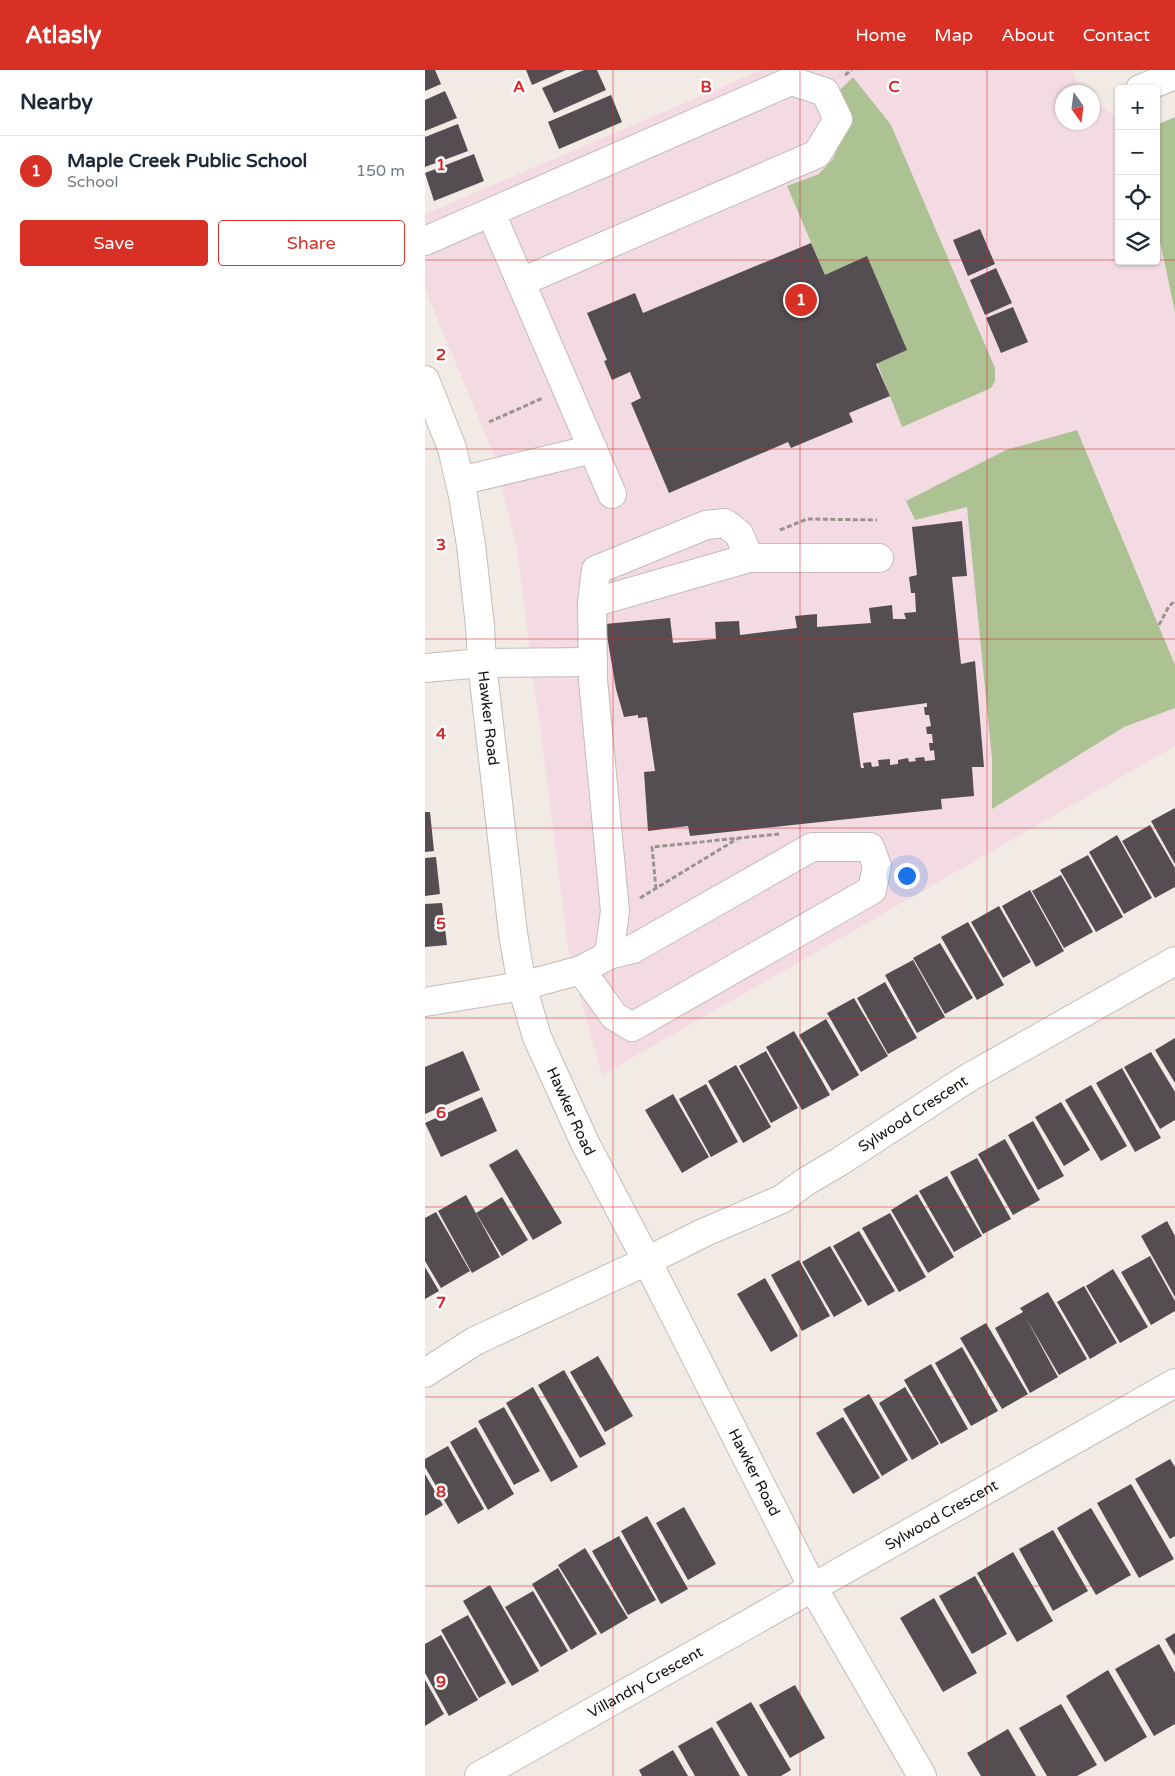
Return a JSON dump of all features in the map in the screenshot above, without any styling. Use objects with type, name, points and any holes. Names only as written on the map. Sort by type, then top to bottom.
[{"type":"street","points":[[1125,70],[1132,85]]},
{"type":"street","points":[[1149,85],[1175,74]]},
{"type":"street","points":[[425,242],[791,81],[825,92],[838,119],[817,154],[521,282]]},
{"type":"street","points":[[491,213],[612,494]]},
{"type":"street","name":"Hawker Road","points":[[425,380],[452,448],[460,481],[471,545],[482,663],[513,933],[522,986],[537,1037],[585,1143],[812,1586],[921,1776]]},
{"type":"street","points":[[460,481],[593,449]]},
{"type":"street","points":[[609,955],[615,911],[593,680],[593,602],[596,570],[706,526],[725,523],[739,534],[746,552]]},
{"type":"street","points":[[593,602],[746,552],[879,558]]},
{"type":"street","points":[[425,668],[482,663],[593,662]]},
{"type":"street","points":[[425,1002],[522,986],[581,970],[609,955],[633,949],[812,848],[870,847],[877,866],[872,890],[633,1027],[614,1016],[581,970]]},
{"type":"street","name":"Sylwood Crescent","points":[[647,1261],[703,1233],[781,1199],[968,1078],[1175,961]]},
{"type":"street","points":[[425,1373],[475,1340],[647,1261]]},
{"type":"street","name":"Sylwood Crescent","points":[[812,1586],[1175,1382]]},
{"type":"street","name":"Villandry Crescent","points":[[479,1776],[812,1586]]},
{"type":"path","points":[[489,422],[567,387]]},
{"type":"path","points":[[746,552],[807,519],[877,520]]},
{"type":"path","points":[[1159,626],[1169,606],[1175,601]]},
{"type":"path","points":[[656,888],[652,847],[786,834]]},
{"type":"path","points":[[615,911],[738,838]]},
{"type":"shaded area","points":[[761,70],[1072,70],[1078,85],[1055,85],[1055,130],[1100,130],[1100,104],[1115,116],[1115,265],[1160,265],[1160,242],[1175,312],[1175,746],[602,1075],[570,961],[517,549],[494,455],[425,289],[425,214]]},
{"type":"green space","points":[[853,77],[891,125],[995,368],[995,381],[991,388],[902,427],[869,342],[856,348],[787,186],[819,174],[833,159],[842,137],[837,93]]},
{"type":"green space","points":[[1175,117],[1175,312],[1160,242],[1160,123]]},
{"type":"green space","points":[[1077,430],[1175,665],[1175,708],[1124,727],[992,809],[992,758],[967,507],[915,520],[906,501],[1006,450]]},
{"type":"building","points":[[425,70],[435,70],[441,84],[425,91]]},
{"type":"building","points":[[526,70],[566,70],[532,85]]},
{"type":"building","points":[[584,70],[597,70],[606,90],[554,113],[542,88]]},
{"type":"building","points":[[445,91],[457,118],[425,131],[425,100]]},
{"type":"building","points":[[611,95],[622,122],[559,149],[548,122]]},
{"type":"building","points":[[458,124],[468,151],[425,167],[425,137]]},
{"type":"building","points":[[474,154],[484,181],[434,201],[425,173]]},
{"type":"building","points":[[980,229],[995,264],[968,276],[953,240]]},
{"type":"building","points":[[811,243],[825,275],[867,256],[907,350],[876,364],[890,396],[849,413],[853,422],[791,448],[788,442],[669,493],[631,403],[641,398],[630,372],[612,380],[604,361],[607,360],[587,313],[635,293],[643,313]]},
{"type":"building","points":[[996,268],[1012,303],[985,315],[970,280]]},
{"type":"building","points":[[1013,307],[1028,342],[1001,353],[986,318]]},
{"type":"building","points":[[962,521],[967,576],[952,577],[961,664],[975,661],[984,767],[972,767],[974,796],[941,799],[942,809],[690,836],[688,826],[648,831],[644,772],[655,771],[647,717],[638,718],[638,715],[624,717],[616,689],[605,624],[670,618],[673,643],[716,639],[715,622],[739,621],[740,635],[797,628],[795,616],[817,614],[817,627],[871,623],[869,608],[892,605],[893,619],[906,619],[904,613],[916,612],[915,593],[911,593],[909,577],[917,575],[912,527]],"holes":[[[927,703],[927,707],[924,707],[925,715],[929,715],[931,726],[926,727],[927,734],[932,734],[933,743],[929,743],[930,751],[934,750],[935,760],[925,761],[924,757],[915,758],[916,761],[909,762],[908,758],[898,760],[898,764],[890,765],[890,759],[878,760],[879,766],[872,767],[871,762],[863,763],[864,768],[861,768],[853,713]]]},
{"type":"building","points":[[1175,808],[1175,864],[1151,821]]},
{"type":"building","points":[[425,812],[430,812],[434,851],[425,852]]},
{"type":"building","points":[[1150,825],[1175,868],[1175,887],[1155,898],[1122,841]]},
{"type":"building","points":[[1117,835],[1152,898],[1124,914],[1089,852]]},
{"type":"building","points":[[1088,855],[1123,917],[1096,932],[1060,870]]},
{"type":"building","points":[[436,857],[440,894],[425,896],[425,858]]},
{"type":"building","points":[[1061,875],[1093,932],[1064,948],[1032,891]]},
{"type":"building","points":[[1030,890],[1064,951],[1036,967],[1002,906]]},
{"type":"building","points":[[442,903],[447,945],[425,947],[425,904]]},
{"type":"building","points":[[999,906],[1031,962],[1003,978],[971,922]]},
{"type":"building","points":[[968,922],[1004,985],[977,1000],[941,937]]},
{"type":"building","points":[[940,943],[973,998],[945,1014],[913,958]]},
{"type":"building","points":[[913,960],[945,1017],[917,1033],[885,975]]},
{"type":"building","points":[[885,982],[917,1038],[888,1054],[857,998]]},
{"type":"building","points":[[854,998],[888,1056],[861,1072],[827,1013]]},
{"type":"building","points":[[826,1019],[859,1075],[832,1091],[799,1035]]},
{"type":"building","points":[[794,1031],[830,1095],[802,1110],[766,1047]]},
{"type":"building","points":[[1175,1038],[1175,1083],[1155,1050]]},
{"type":"building","points":[[463,1051],[480,1090],[425,1114],[425,1067]]},
{"type":"building","points":[[766,1051],[798,1108],[771,1123],[739,1066]]},
{"type":"building","points":[[1151,1052],[1175,1092],[1175,1120],[1160,1129],[1124,1067]]},
{"type":"building","points":[[736,1065],[771,1127],[743,1143],[708,1081]]},
{"type":"building","points":[[1122,1068],[1161,1138],[1135,1152],[1096,1083]]},
{"type":"building","points":[[706,1084],[738,1142],[711,1157],[679,1099]]},
{"type":"building","points":[[1091,1085],[1127,1146],[1101,1161],[1065,1100]]},
{"type":"building","points":[[673,1094],[709,1157],[682,1173],[645,1110]]},
{"type":"building","points":[[482,1097],[497,1131],[441,1157],[425,1123]]},
{"type":"building","points":[[1061,1102],[1090,1150],[1064,1166],[1035,1117]]},
{"type":"building","points":[[1033,1121],[1064,1176],[1038,1190],[1008,1135]]},
{"type":"building","points":[[1005,1139],[1040,1200],[1013,1215],[978,1154]]},
{"type":"building","points":[[517,1149],[562,1223],[533,1240],[489,1165]]},
{"type":"building","points":[[977,1158],[1011,1219],[983,1234],[950,1172]]},
{"type":"building","points":[[947,1176],[982,1236],[954,1252],[919,1191]]},
{"type":"building","points":[[917,1194],[954,1257],[928,1273],[891,1210]]},
{"type":"building","points":[[466,1195],[500,1257],[472,1273],[438,1211]]},
{"type":"building","points":[[502,1197],[528,1240],[502,1256],[476,1213]]},
{"type":"building","points":[[436,1212],[470,1271],[441,1288],[425,1261],[425,1218]]},
{"type":"building","points":[[890,1213],[926,1277],[899,1292],[862,1228]]},
{"type":"building","points":[[1167,1221],[1175,1236],[1175,1297],[1141,1236]]},
{"type":"building","points":[[859,1231],[895,1291],[868,1306],[833,1246]]},
{"type":"building","points":[[830,1246],[862,1301],[834,1317],[802,1262]]},
{"type":"building","points":[[1150,1256],[1175,1301],[1175,1311],[1151,1325],[1121,1272]]},
{"type":"building","points":[[799,1260],[830,1316],[802,1331],[771,1275]]},
{"type":"building","points":[[425,1267],[439,1291],[425,1299]]},
{"type":"building","points":[[1113,1269],[1148,1327],[1120,1343],[1086,1286]]},
{"type":"building","points":[[765,1278],[798,1336],[771,1352],[737,1294]]},
{"type":"building","points":[[1084,1286],[1117,1343],[1090,1359],[1057,1302]]},
{"type":"building","points":[[1048,1292],[1087,1359],[1059,1375],[1026,1318],[1058,1377],[1030,1393],[995,1328],[1023,1312],[1020,1308]]},
{"type":"building","points":[[986,1323],[1028,1394],[1002,1409],[960,1338]]},
{"type":"building","points":[[962,1347],[998,1411],[971,1426],[935,1363]]},
{"type":"building","points":[[598,1356],[633,1416],[605,1432],[570,1372]]},
{"type":"building","points":[[931,1364],[968,1429],[941,1444],[904,1380]]},
{"type":"building","points":[[564,1370],[606,1444],[580,1458],[538,1385]]},
{"type":"building","points":[[533,1387],[578,1467],[551,1482],[506,1403]]},
{"type":"building","points":[[905,1387],[939,1444],[912,1460],[879,1403]]},
{"type":"building","points":[[869,1394],[908,1460],[882,1476],[843,1409]]},
{"type":"building","points":[[504,1407],[540,1471],[514,1485],[478,1421]]},
{"type":"building","points":[[843,1417],[880,1478],[853,1494],[816,1433]]},
{"type":"building","points":[[476,1427],[514,1494],[488,1510],[450,1442]]},
{"type":"building","points":[[448,1446],[484,1509],[458,1524],[425,1467],[425,1459]]},
{"type":"building","points":[[1170,1459],[1175,1467],[1175,1536],[1170,1539],[1135,1479]]},
{"type":"building","points":[[425,1474],[443,1505],[425,1516]]},
{"type":"building","points":[[1131,1484],[1174,1559],[1139,1578],[1097,1503]]},
{"type":"building","points":[[684,1507],[716,1564],[688,1580],[656,1523]]},
{"type":"building","points":[[1091,1508],[1131,1575],[1096,1595],[1057,1528]]},
{"type":"building","points":[[647,1516],[688,1589],[661,1604],[621,1531]]},
{"type":"building","points":[[1053,1530],[1088,1591],[1053,1611],[1019,1549]]},
{"type":"building","points":[[619,1536],[656,1600],[628,1615],[592,1551]]},
{"type":"building","points":[[585,1548],[628,1618],[601,1634],[558,1565]]},
{"type":"building","points":[[1013,1552],[1053,1621],[1017,1642],[977,1573]]},
{"type":"building","points":[[558,1568],[597,1634],[571,1650],[532,1584]]},
{"type":"building","points":[[975,1576],[1007,1634],[972,1654],[939,1596]]},
{"type":"building","points":[[490,1585],[539,1671],[512,1686],[463,1601]]},
{"type":"building","points":[[533,1591],[568,1651],[541,1667],[505,1607]]},
{"type":"building","points":[[934,1598],[977,1673],[943,1692],[900,1618]]},
{"type":"building","points":[[468,1615],[506,1683],[479,1698],[441,1630]]},
{"type":"building","points":[[1175,1633],[1175,1656],[1165,1639]]},
{"type":"building","points":[[441,1635],[478,1700],[449,1716],[425,1673],[425,1644]]},
{"type":"building","points":[[1159,1644],[1175,1673],[1175,1724],[1154,1736],[1115,1669]]},
{"type":"building","points":[[1108,1670],[1147,1737],[1105,1762],[1066,1696]]},
{"type":"building","points":[[425,1680],[444,1714],[425,1726]]},
{"type":"building","points":[[795,1685],[825,1738],[790,1758],[759,1705]]},
{"type":"building","points":[[751,1702],[791,1770],[781,1776],[748,1776],[716,1722]]},
{"type":"building","points":[[1061,1704],[1097,1765],[1077,1776],[1047,1776],[1019,1728]]},
{"type":"building","points":[[712,1727],[740,1776],[695,1776],[678,1746]]},
{"type":"building","points":[[1008,1729],[1036,1776],[981,1776],[967,1753]]},
{"type":"building","points":[[673,1750],[688,1776],[642,1776],[639,1770]]},
{"type":"place","name":"Maple Creek Public School","points":[[801,300]]}]
